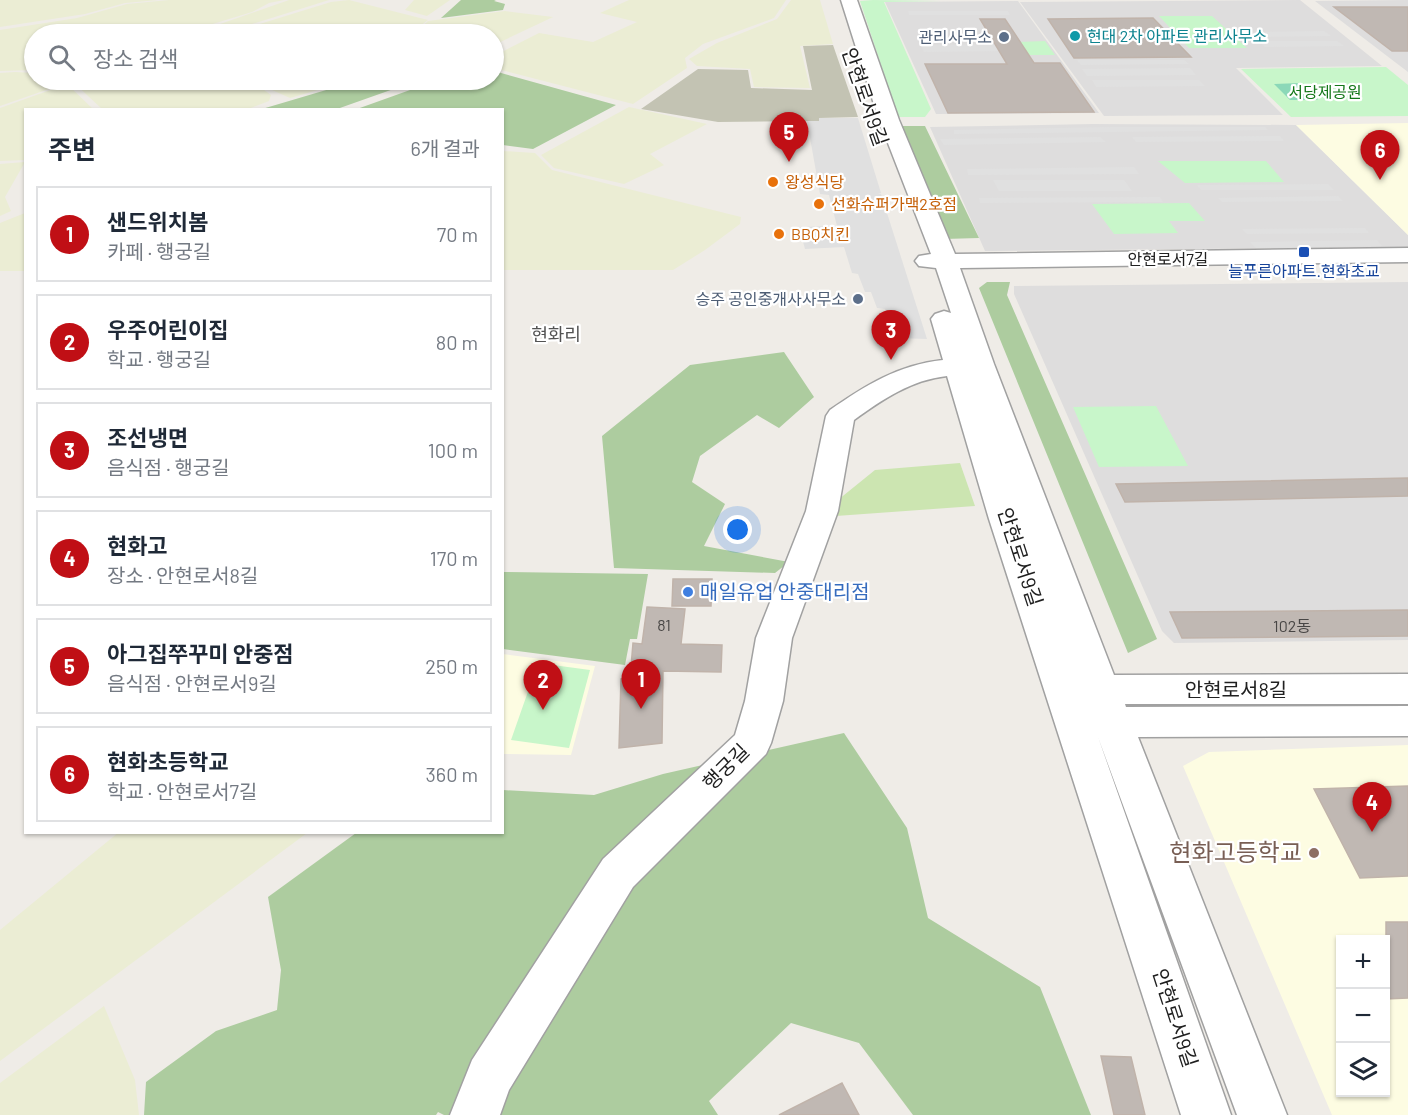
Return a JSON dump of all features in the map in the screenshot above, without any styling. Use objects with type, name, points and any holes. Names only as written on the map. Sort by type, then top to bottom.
[{"type":"street","name":"안현로서9길","points":[[834,0],[872,121],[938,266],[969,365],[1088,706],[1176,1020],[1206,1115]]},
{"type":"street","points":[[849,0],[938,266]]},
{"type":"street","name":"안현로서7길","points":[[938,266],[1408,255]]},
{"type":"street","name":"안현로서7길","points":[[938,266],[1408,267]]},
{"type":"street","name":"행궁길","points":[[475,1115],[489,1077],[618,873],[752,743],[764,701],[774,638],[822,511],[840,416],[880,388],[926,370],[969,365]]},
{"type":"street","name":"안현로서8길","points":[[1088,706],[1408,689]]},
{"type":"street","points":[[1088,706],[1262,1115]]},
{"type":"street","name":"안현로서8길","points":[[1088,706],[1408,721]]},
{"type":"shaded area","points":[[0,0],[158,0],[125,3],[85,14],[0,27]]},
{"type":"shaded area","points":[[169,0],[284,0],[269,3],[252,12],[213,24],[38,24],[77,18],[127,4]]},
{"type":"shaded area","points":[[289,0],[329,0],[252,24],[220,24]]},
{"type":"shaded area","points":[[349,0],[428,20],[423,24],[260,24],[331,2]]},
{"type":"shaded area","points":[[414,0],[450,0],[427,16],[405,10]]},
{"type":"shaded area","points":[[629,0],[786,0],[774,18],[703,44],[685,58],[687,68],[633,104],[504,71],[504,51],[539,33],[593,42],[637,22],[600,13]]},
{"type":"shaded area","points":[[791,0],[820,0],[833,44],[800,46],[810,88],[754,87],[750,69],[697,66],[689,59],[717,43],[777,19]]},
{"type":"shaded area","points":[[1300,0],[1382,66],[1236,68],[1283,115],[1104,116],[1020,2]]},
{"type":"shaded area","points":[[1408,0],[1408,72],[1315,1]]},
{"type":"shaded area","points":[[1018,1],[1099,113],[936,114],[885,2]]},
{"type":"shaded area","points":[[505,11],[553,17],[504,40],[504,24],[425,24],[428,21]]},
{"type":"shaded area","points":[[908,11],[1008,11],[1010,15],[909,15]]},
{"type":"shaded area","points":[[24,26],[24,70],[0,71],[0,30]]},
{"type":"shaded area","points":[[1324,31],[1331,36],[1253,37],[1247,32]]},
{"type":"shaded area","points":[[1259,41],[1337,41],[1344,46],[1265,47]]},
{"type":"shaded area","points":[[1006,44],[1010,51],[924,52],[921,45]]},
{"type":"shaded area","points":[[833,45],[858,117],[819,118],[819,121],[718,122],[641,109],[698,69],[748,70],[751,88],[812,90],[803,46]]},
{"type":"shaded area","points":[[1077,60],[1184,60],[1189,64],[1081,65]]},
{"type":"shaded area","points":[[1190,68],[1196,75],[1087,76],[1082,69]]},
{"type":"shaded area","points":[[24,72],[24,90],[46,90],[0,106],[0,73]]},
{"type":"shaded area","points":[[1092,80],[1199,80],[1205,86],[1096,87]]},
{"type":"shaded area","points":[[50,90],[73,90],[92,108],[24,108],[24,160],[0,161],[0,108]]},
{"type":"shaded area","points":[[82,90],[264,90],[271,95],[269,101],[251,108],[101,108]]},
{"type":"shaded area","points":[[272,90],[318,90],[290,98]]},
{"type":"shaded area","points":[[629,107],[707,124],[650,154],[664,165],[624,184],[554,168],[541,155]]},
{"type":"shaded area","points":[[819,118],[858,118],[881,193],[878,194],[881,194],[927,339],[895,338],[885,309],[877,308],[871,292],[865,292],[858,274],[852,273],[844,247],[805,249],[799,227],[837,226],[829,195],[820,194],[807,121],[819,121]]},
{"type":"shaded area","points":[[1408,123],[1408,235],[1296,125]]},
{"type":"shaded area","points":[[1093,124],[1296,125],[1408,235],[1408,247],[985,251],[930,127]]},
{"type":"shaded area","points":[[1265,127],[1268,130],[954,134],[954,130]]},
{"type":"shaded area","points":[[1280,136],[1284,141],[1136,142],[1132,137]]},
{"type":"shaded area","points":[[1100,137],[1106,142],[944,145],[940,139]]},
{"type":"shaded area","points":[[504,151],[535,153],[552,170],[741,217],[740,224],[673,270],[504,270]]},
{"type":"shaded area","points":[[24,162],[5,197],[11,211],[0,216],[0,164]]},
{"type":"shaded area","points":[[1134,167],[1139,174],[968,175],[967,169]]},
{"type":"shaded area","points":[[993,180],[1124,180],[1132,191],[999,191]]},
{"type":"shaded area","points":[[1328,184],[1334,190],[1201,190],[1197,185]]},
{"type":"shaded area","points":[[1338,196],[1343,201],[1222,202],[1218,198]]},
{"type":"shaded area","points":[[1160,197],[1163,202],[980,203],[979,198]]},
{"type":"shaded area","points":[[24,213],[24,271],[0,271],[0,223]]},
{"type":"shaded area","points":[[1365,228],[1369,233],[1247,234],[1242,229]]},
{"type":"shaded area","points":[[1377,240],[1382,246],[1256,248],[1250,242]]},
{"type":"shaded area","points":[[1408,282],[1408,640],[1174,643],[1162,631],[1014,294],[1014,286]]},
{"type":"shaded area","points":[[504,654],[595,666],[571,755],[504,754]]},
{"type":"shaded area","name":"현화고등학교","points":[[1408,745],[1408,1115],[1332,1115],[1183,766],[1209,752]]},
{"type":"shaded area","points":[[117,834],[306,834],[0,1061],[0,930]]},
{"type":"shaded area","points":[[104,1006],[135,1080],[139,1115],[0,1115],[0,1083]]},
{"type":"green space","points":[[461,0],[496,0],[494,1],[505,4],[503,10],[441,18]]},
{"type":"green space","points":[[860,1],[941,1],[884,2],[931,109],[925,117],[898,117]]},
{"type":"green space","points":[[1159,16],[1212,16],[1247,48],[1189,48]]},
{"type":"green space","points":[[1045,41],[1055,55],[1027,55],[1018,42]]},
{"type":"green space","name":"서당제공원","points":[[1386,67],[1408,85],[1408,116],[1291,117],[1241,69]]},
{"type":"green space","points":[[504,74],[616,105],[533,149],[504,145],[504,108],[360,108],[410,90],[504,90]]},
{"type":"green space","points":[[1301,83],[1318,100],[1290,100],[1274,84]]},
{"type":"green space","points":[[326,90],[391,90],[340,108],[265,108]]},
{"type":"green space","points":[[901,126],[925,126],[979,238],[944,239]]},
{"type":"green space","points":[[1158,161],[1266,161],[1284,182],[1185,183]]},
{"type":"green space","points":[[1189,203],[1205,221],[1169,221],[1178,233],[1114,234],[1092,204]]},
{"type":"green space","points":[[987,282],[1010,282],[1007,295],[1157,639],[1128,653],[979,288]]},
{"type":"green space","points":[[784,352],[814,397],[779,428],[757,415],[700,456],[692,482],[725,504],[704,546],[789,562],[775,573],[614,568],[602,436],[690,365]]},
{"type":"green space","points":[[1156,406],[1188,466],[1099,467],[1073,407]]},
{"type":"green space","points":[[960,463],[975,506],[836,516],[833,504],[875,470]]},
{"type":"green space","points":[[504,572],[648,574],[637,639],[630,639],[625,665],[504,649]]},
{"type":"green space","points":[[538,663],[590,670],[569,748],[511,740]]},
{"type":"green space","points":[[844,733],[907,828],[928,918],[1040,987],[1091,1115],[913,1115],[859,1043],[791,1023],[709,1101],[718,1115],[444,1115],[438,1112],[436,1115],[144,1115],[146,1082],[216,1031],[277,1010],[281,970],[268,897],[355,834],[504,834],[504,790],[594,795],[663,774]]},
{"type":"building","points":[[1334,7],[1408,7],[1408,51],[1392,51]]},
{"type":"building","points":[[1153,18],[1191,57],[1074,58],[1048,19]]},
{"type":"building","points":[[980,19],[1005,19],[1034,63],[1060,63],[1094,112],[948,113],[925,64],[1007,64]]},
{"type":"building","points":[[1408,478],[1408,496],[1125,502],[1116,484]]},
{"type":"building","points":[[673,579],[712,579],[711,606],[672,606]]},
{"type":"building","points":[[647,607],[685,609],[681,644],[722,645],[721,672],[663,671],[662,743],[619,748],[621,679],[630,679],[633,643],[642,644]]},
{"type":"building","points":[[1408,610],[1408,636],[1182,638],[1170,612]]},
{"type":"building","points":[[1408,786],[1408,876],[1360,878],[1314,789]]},
{"type":"building","points":[[1386,922],[1408,922],[1408,998],[1390,999],[1390,935],[1386,935]]},
{"type":"building","points":[[1101,1056],[1131,1057],[1145,1115],[1114,1115]]},
{"type":"building","points":[[842,1083],[859,1115],[779,1115]]},
{"type":"place","name":"현대 2차 아파트 관리사무소","points":[[1075,36]]},
{"type":"place","name":"관리사무소","points":[[1004,37]]},
{"type":"place","name":"아그집쭈꾸미 안중점","points":[[789,162]]},
{"type":"place","name":"현화초등학교","points":[[1380,180]]},
{"type":"place","name":"왕성식당","points":[[773,182]]},
{"type":"place","name":"선화슈퍼가맥2호점","points":[[819,204]]},
{"type":"place","name":"BBQ치킨","points":[[779,234]]},
{"type":"place","name":"늘푸른아파트.현화초교","points":[[1304,252]]},
{"type":"place","name":"승주 공인중개사사무소","points":[[858,299]]},
{"type":"place","name":"조선냉면","points":[[891,360]]},
{"type":"place","name":"매일유업 안중대리점","points":[[688,592]]},
{"type":"place","name":"샌드위치봄","points":[[641,709]]},
{"type":"place","name":"우주어린이집","points":[[543,710]]},
{"type":"place","name":"현화고","points":[[1372,832]]},
{"type":"place","name":"현화고등학교","points":[[1314,853]]},
{"type":"district","name":"현화리","points":[[556,335]]}]
